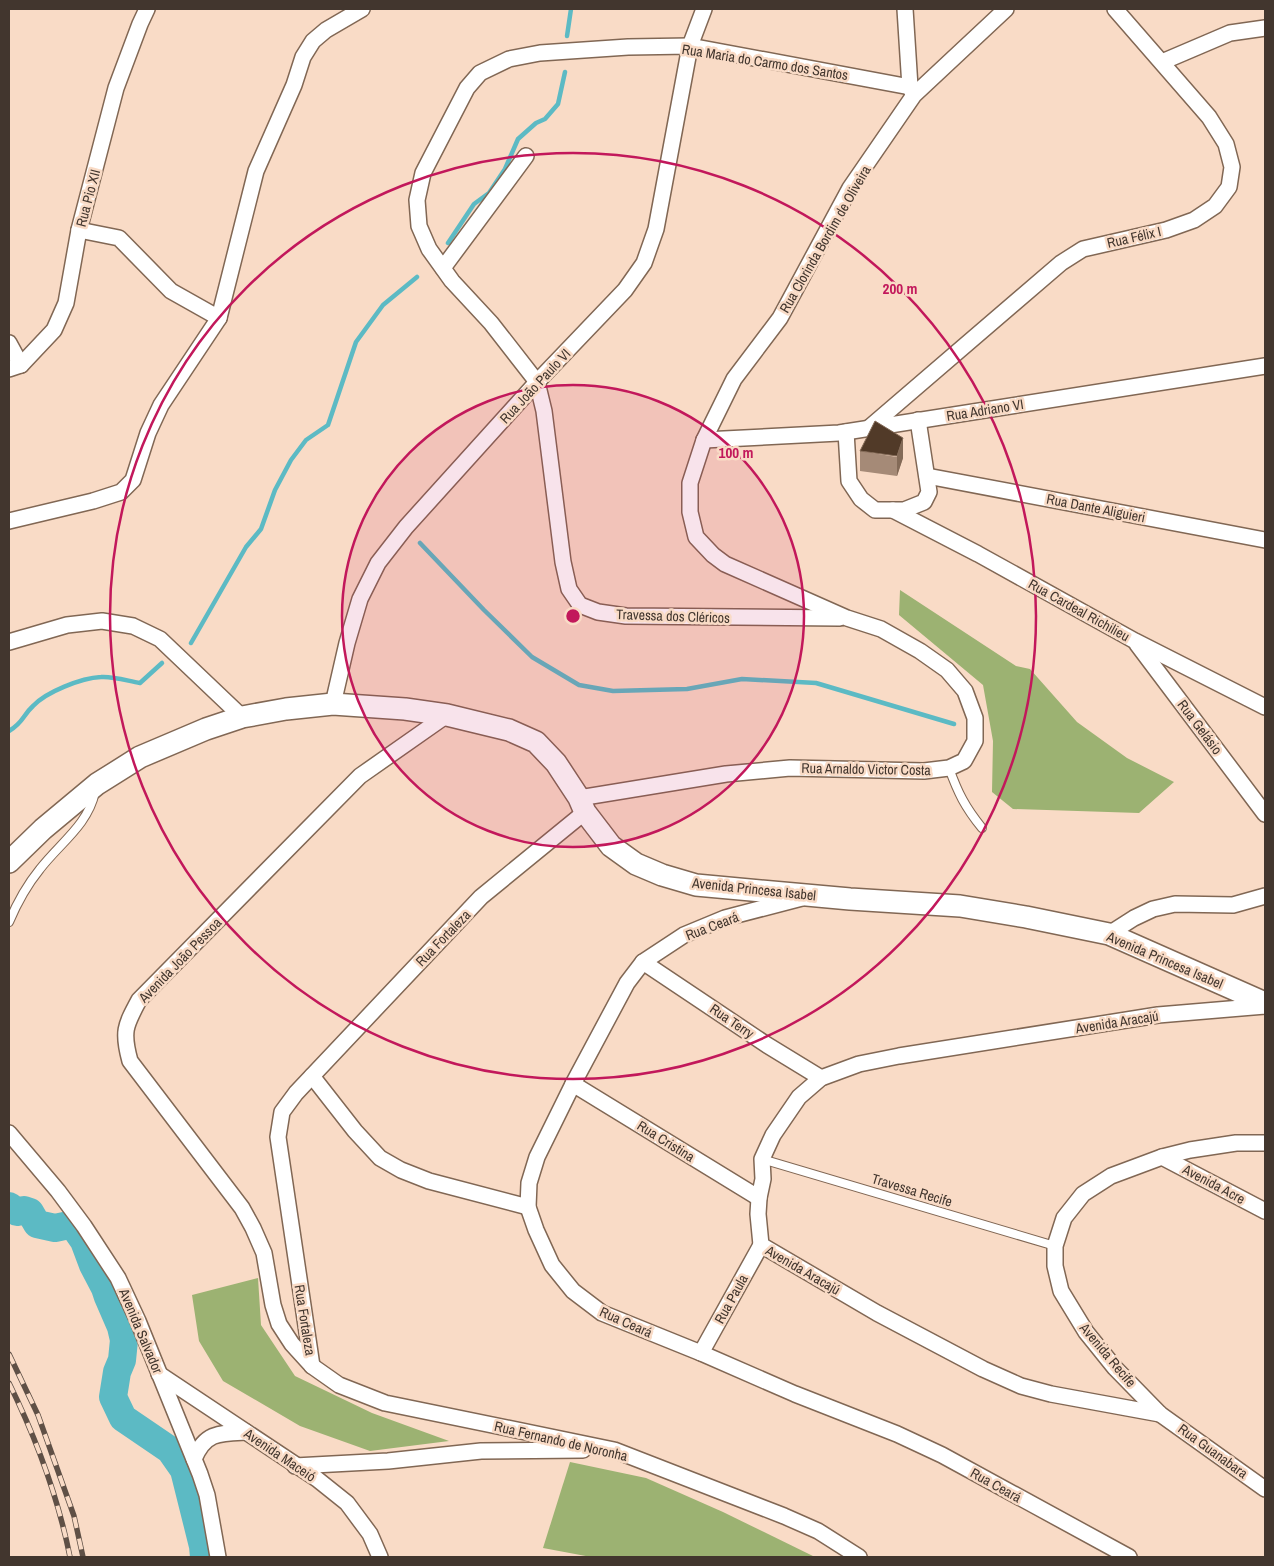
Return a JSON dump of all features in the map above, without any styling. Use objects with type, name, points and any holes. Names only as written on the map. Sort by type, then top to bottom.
[{"type":"street","name":"Rua Pio XII","points":[[15,367],[54,330],[66,303],[79,230],[116,88],[147,9]]},
{"type":"street","points":[[9,521],[93,501],[121,492],[133,480],[148,433],[161,405],[219,318],[256,171],[294,85],[304,57],[313,41],[326,30],[362,9]]},
{"type":"street","name":"Rua João Paulo VI","points":[[333,704],[347,643],[360,599],[378,563],[406,527],[625,290],[644,263],[656,229],[690,46],[704,9]]},
{"type":"street","points":[[905,9],[912,91]]},
{"type":"street","name":"Rua Clorinda Bordim de Oliveira","points":[[704,440],[734,379],[780,318],[850,188],[912,91],[1006,9]]},
{"type":"street","name":"Rua Félix I","points":[[870,427],[1062,263],[1083,249],[1166,230],[1194,220],[1215,206],[1229,187],[1232,167],[1226,144],[1209,117],[1115,9]]},
{"type":"street","points":[[1162,62],[1230,33],[1265,28]]},
{"type":"street","name":"Rua Maria do Carmo dos Santos","points":[[538,382],[491,323],[443,268],[429,249],[419,226],[417,200],[423,173],[467,88],[480,72],[509,60],[540,53],[628,47],[690,46],[912,91]]},
{"type":"street","points":[[443,268],[526,156]]},
{"type":"street","points":[[79,230],[119,238],[171,291],[219,318]]},
{"type":"street","points":[[9,342],[15,367]]},
{"type":"street","name":"Rua Adriano VI","points":[[704,440],[846,432],[1265,366]]},
{"type":"street","name":"Travessa dos Cléricos","points":[[538,382],[544,411],[563,562],[569,589],[580,605],[598,612],[626,616],[847,618]]},
{"type":"street","points":[[846,432],[849,481],[861,499],[875,510],[904,510],[924,502],[929,492],[918,420]]},
{"type":"street","name":"Rua Arnaldo Victor Costa","points":[[582,805],[726,774],[790,768],[836,768],[892,772],[948,768],[964,761],[976,741],[974,718],[966,691],[947,670],[920,650],[881,629],[847,618],[725,564],[713,556],[696,537],[690,512],[690,483],[704,440]]},
{"type":"street","name":"Rua Dante Aliguieri","points":[[927,476],[1265,540]]},
{"type":"street","name":"Rua Cardeal Richilieu","points":[[893,510],[978,554],[1135,641],[1265,707]]},
{"type":"street","points":[[9,642],[67,625],[102,621],[133,626],[160,639],[242,717]]},
{"type":"street","name":"Rua Gelásio","points":[[1135,641],[1265,814]]},
{"type":"street","name":"Avenida Princesa Isabel","points":[[9,862],[43,829],[97,784],[140,757],[206,730],[242,717],[286,709],[333,704],[405,709],[447,715],[509,730],[536,742],[556,762],[582,805],[611,846],[636,864],[662,875],[696,885],[813,896],[960,906],[1109,934],[1265,1005]]},
{"type":"street","name":"Avenida João Pessoa","points":[[312,1366],[292,1344],[279,1324],[273,1305],[264,1253],[242,1208],[130,1061],[126,1045],[126,1024],[139,1000],[360,776],[447,715]]},
{"type":"street","name":"Rua Fortaleza","points":[[312,1366],[278,1137],[282,1112],[296,1093],[481,898],[582,805]]},
{"type":"street","name":"Rua Ceará","points":[[813,896],[725,918],[684,935],[644,962],[627,982],[573,1084],[537,1158],[529,1184],[528,1207],[552,1265],[573,1291],[602,1313],[701,1353],[794,1394],[897,1434],[942,1455],[1129,1557]]},
{"type":"street","points":[[1109,934],[1134,918],[1153,909],[1176,904],[1233,905],[1265,896]]},
{"type":"street","name":"Rua Terry","points":[[644,962],[767,1045],[821,1078]]},
{"type":"street","name":"Avenida Aracajú","points":[[1160,1414],[1051,1394],[1021,1386],[983,1369],[877,1313],[760,1245],[758,1214],[763,1179],[762,1159],[773,1135],[799,1098],[821,1078],[859,1064],[1158,1015],[1265,1005]]},
{"type":"street","points":[[312,1076],[355,1131],[380,1158],[401,1170],[429,1181],[528,1207]]},
{"type":"street","name":"Rua Cristina","points":[[573,1084],[759,1198]]},
{"type":"street","name":"Avenida Salvador","points":[[9,1133],[58,1191],[84,1226],[118,1278],[138,1321],[194,1459],[206,1495],[218,1557]]},
{"type":"street","name":"Avenida Recife","points":[[1160,1414],[1115,1368],[1086,1332],[1061,1291],[1055,1266],[1055,1246],[1064,1218],[1082,1194],[1111,1176],[1162,1156],[1236,1143],[1265,1143]]},
{"type":"street","name":"Avenida Acre","points":[[1162,1156],[1265,1211]]},
{"type":"street","name":"Rua Paula","points":[[701,1353],[760,1245]]},
{"type":"street","name":"Rua Fernando de Noronha","points":[[312,1366],[339,1385],[385,1403],[614,1450],[818,1531],[859,1557]]},
{"type":"street","name":"Avenida Maceió","points":[[159,1374],[317,1480],[347,1503],[370,1534],[380,1557]]},
{"type":"street","name":"Rua Guanabara","points":[[1160,1414],[1265,1489]]},
{"type":"street","points":[[194,1459],[200,1446],[209,1438],[223,1433],[246,1432]]},
{"type":"street","points":[[296,1466],[388,1461],[481,1451],[614,1450]]},
{"type":"lane","points":[[948,768],[958,794],[982,828]]},
{"type":"lane","points":[[9,922],[18,899],[40,868],[86,818],[93,802],[97,784]]},
{"type":"lane","name":"Travessa Recife","points":[[762,1159],[1055,1246]]},
{"type":"green space","points":[[900,590],[1016,666],[1030,669],[1077,722],[1127,758],[1174,782],[1139,813],[1013,809],[992,792],[993,741],[983,685],[899,615]]},
{"type":"green space","points":[[258,1278],[261,1325],[295,1376],[372,1413],[449,1441],[370,1451],[300,1426],[223,1381],[199,1341],[192,1295]]},
{"type":"green space","points":[[570,1462],[646,1478],[723,1512],[815,1557],[591,1557],[543,1548]]},
{"type":"building","points":[[875,421],[903,438],[897,456],[860,451]]},
{"type":"waterway","points":[[567,36],[571,9]]},
{"type":"waterway","points":[[448,243],[474,204],[489,193],[505,169],[518,139],[536,123],[545,119],[558,104],[565,72]]},
{"type":"waterway","points":[[191,643],[246,547],[261,529],[275,490],[291,460],[306,440],[328,425],[356,342],[383,305],[417,277]]},
{"type":"waterway","points":[[420,543],[532,657],[579,685],[613,691],[687,689],[742,679],[816,683],[954,724]]},
{"type":"waterway","points":[[9,731],[18,725],[29,710],[39,701],[55,691],[84,680],[101,677],[140,683],[162,663]]},
{"type":"waterway","points":[[9,1206],[17,1212],[24,1210],[30,1212],[37,1224],[55,1228],[69,1225],[75,1228],[84,1241],[121,1327],[124,1340],[122,1360],[117,1372],[113,1397],[123,1418],[170,1450],[184,1470],[204,1557]]},
{"type":"railway","points":[[9,1354],[38,1415],[74,1516],[83,1557]]},
{"type":"railway","points":[[9,1383],[28,1425],[53,1490],[70,1557]]}]
